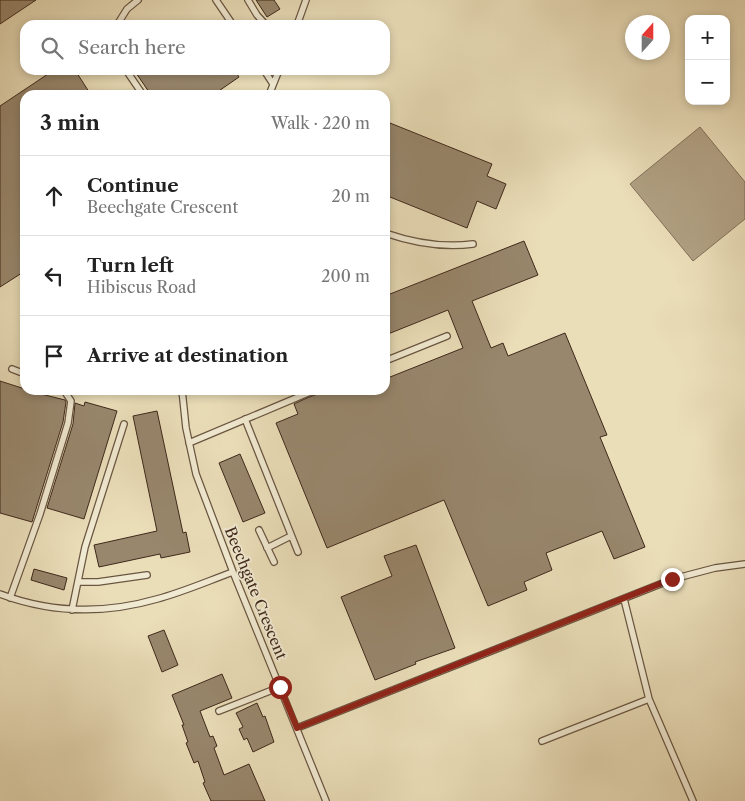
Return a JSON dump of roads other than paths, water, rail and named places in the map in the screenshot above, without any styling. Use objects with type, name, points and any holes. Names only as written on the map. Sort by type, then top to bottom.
[{"type":"lane","points":[[120,20],[127,9],[138,0]]},
{"type":"lane","points":[[216,0],[230,20]]},
{"type":"lane","points":[[248,0],[262,20]]},
{"type":"lane","points":[[298,20],[306,0]]},
{"type":"lane","points":[[129,75],[140,90]]},
{"type":"lane","points":[[267,75],[273,84]]},
{"type":"lane","points":[[271,90],[277,75]]},
{"type":"lane","points":[[390,235],[435,245],[456,246],[473,244]]},
{"type":"lane","points":[[390,359],[447,336]]},
{"type":"lane","points":[[12,369],[20,372]]},
{"type":"lane","points":[[10,598],[37,523],[72,406],[68,395]]},
{"type":"lane","name":"Beechgate Crescent","points":[[183,395],[186,428],[196,474],[233,572],[326,801]]},
{"type":"lane","points":[[189,443],[303,395]]},
{"type":"lane","points":[[245,419],[298,552]]},
{"type":"lane","points":[[72,610],[90,530],[124,424]]},
{"type":"lane","points":[[259,530],[274,562]]},
{"type":"lane","points":[[267,548],[292,536]]},
{"type":"lane","points":[[297,728],[672,579],[698,571],[745,564]]},
{"type":"lane","points":[[0,594],[32,605],[54,609],[105,609],[157,599],[233,572]]},
{"type":"lane","points":[[78,582],[98,582],[147,575]]},
{"type":"lane","points":[[624,599],[649,699],[693,801]]},
{"type":"lane","points":[[218,711],[280,687]]},
{"type":"lane","points":[[542,741],[649,699]]}]
